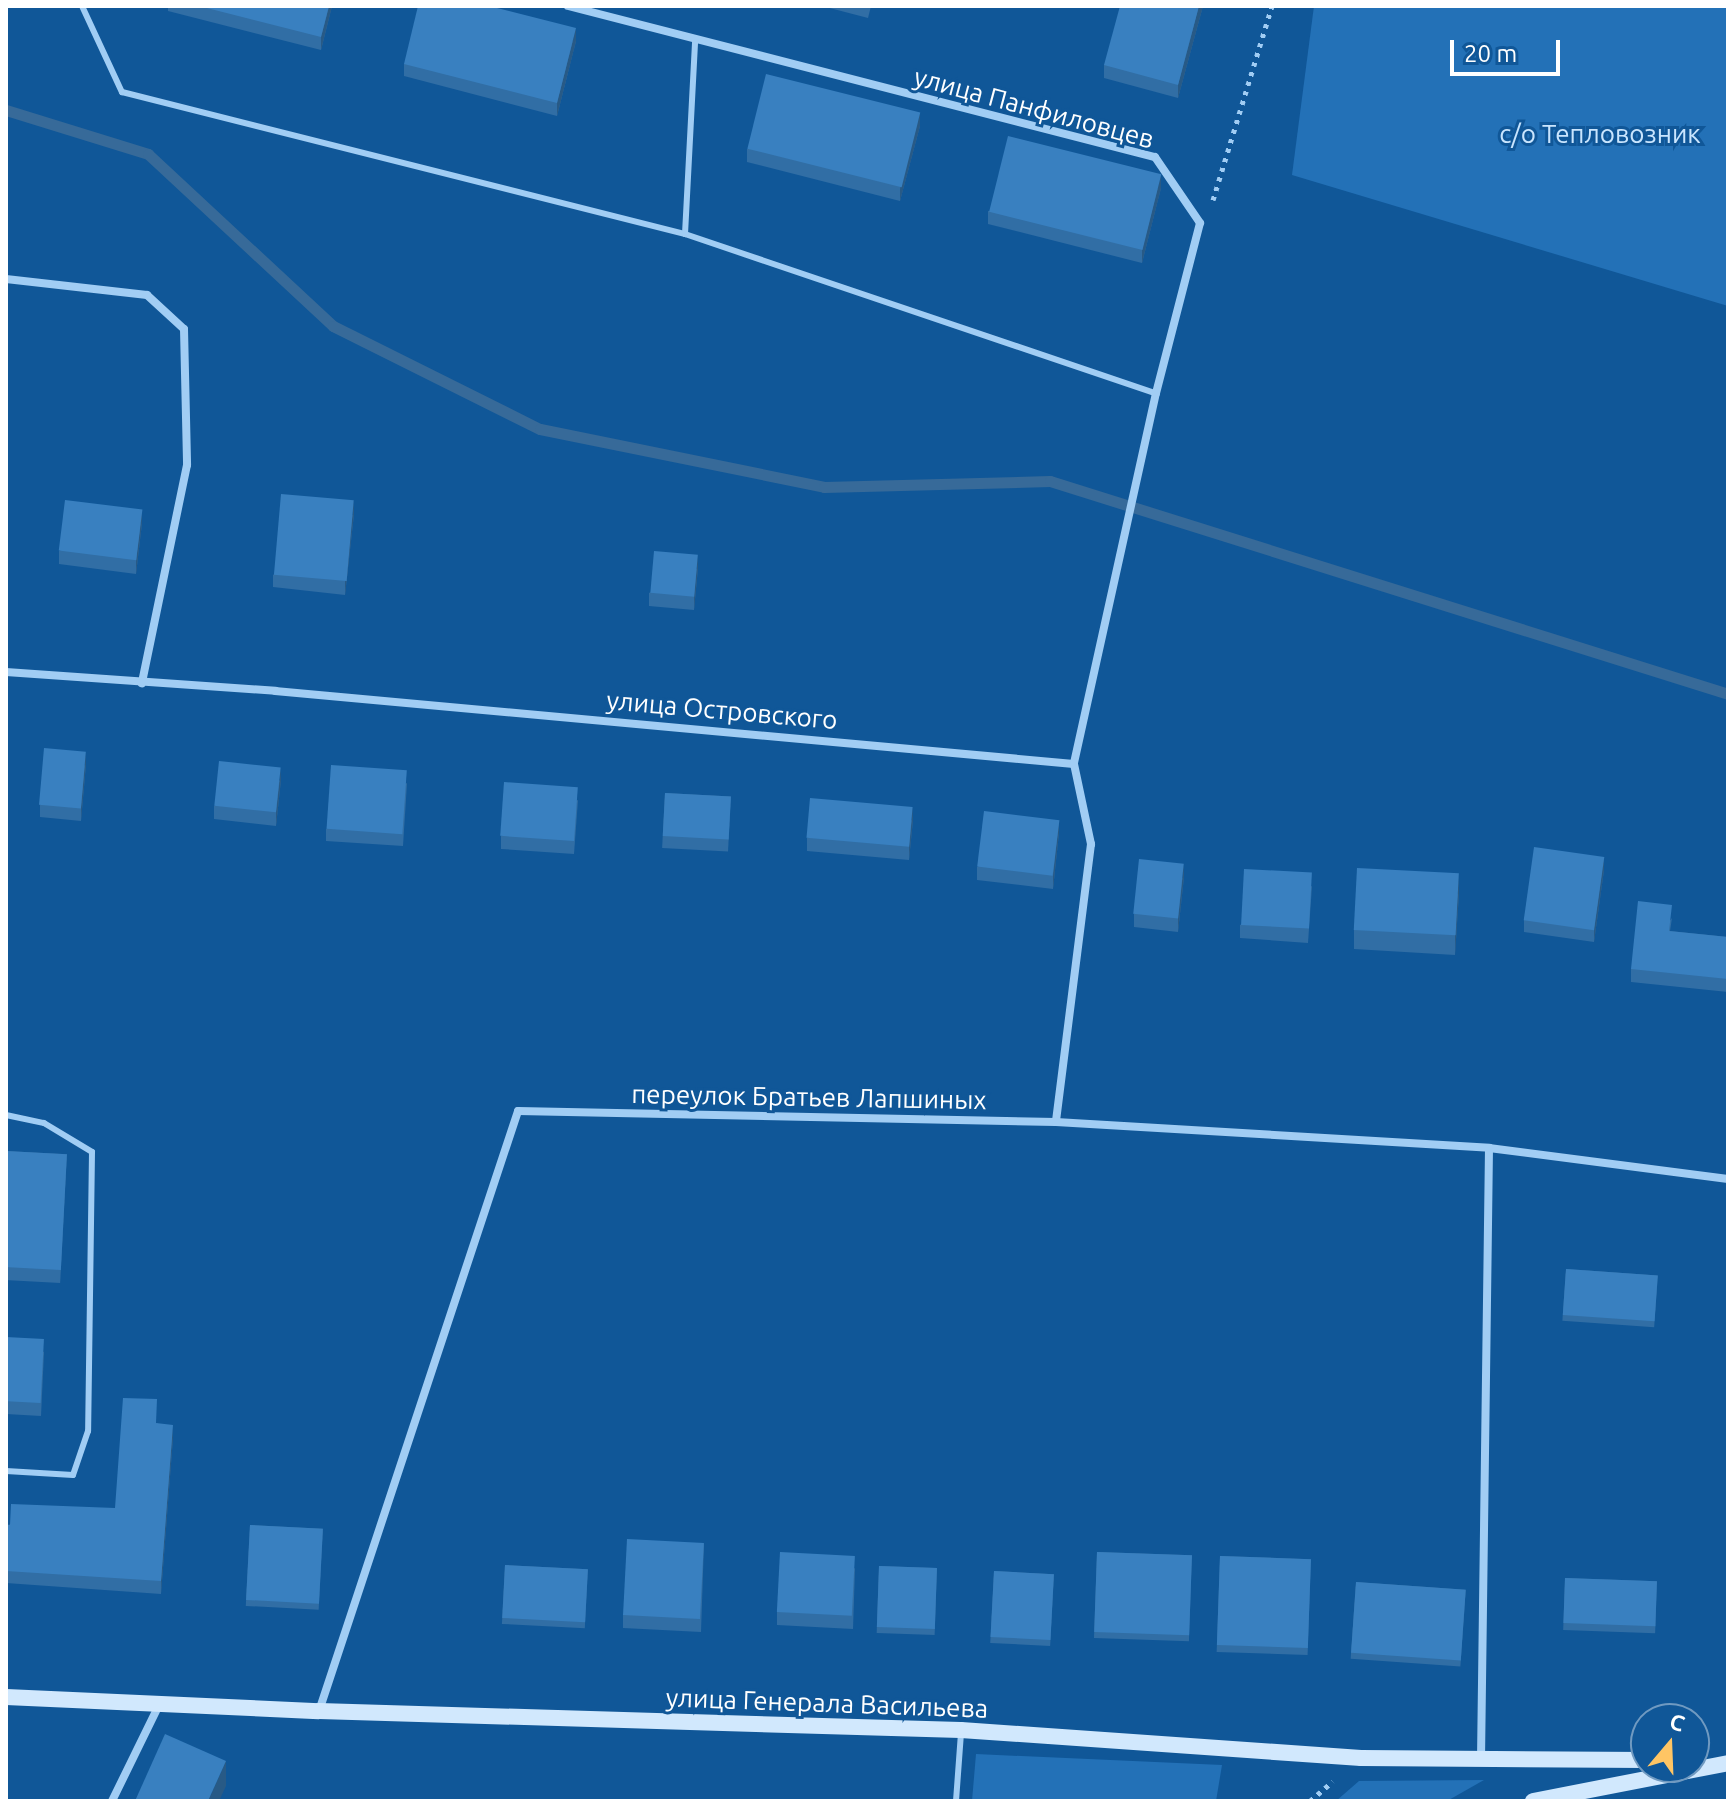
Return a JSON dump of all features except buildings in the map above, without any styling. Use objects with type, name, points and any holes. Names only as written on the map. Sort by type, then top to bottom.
[{"type":"main road","name":"улица Генерала Васильева","points":[[6,1697],[319,1711],[961,1730],[1361,1758],[1630,1760]]},
{"type":"main road","points":[[1533,1801],[1728,1761]]},
{"type":"street","name":"улица Панфиловцев","points":[[568,6],[1155,157],[1200,223],[1156,393],[1074,764]]},
{"type":"street","points":[[6,279],[147,295],[184,329],[187,465],[142,683]]},
{"type":"street","name":"улица Островского","points":[[6,672],[275,691],[1074,764]]},
{"type":"street","points":[[1056,1122],[1091,844],[1074,764]]},
{"type":"street","name":"переулок Братьев Лапшиных","points":[[319,1711],[518,1111],[1056,1122],[1489,1148],[1728,1179]]},
{"type":"street","points":[[1481,1761],[1489,1148]]},
{"type":"street","points":[[112,1801],[160,1703]]},
{"type":"lane","points":[[82,6],[122,92],[685,234],[1156,393]]},
{"type":"lane","points":[[685,234],[695,40]]},
{"type":"lane","points":[[6,1115],[44,1123],[92,1152],[88,1431],[73,1475],[6,1471]]},
{"type":"lane","points":[[956,1801],[961,1730]]},
{"type":"path","points":[[1209,211],[1272,6]]},
{"type":"green space","name":"с/о Тепловозник","points":[[1314,6],[1728,6],[1728,306],[1292,175]]},
{"type":"green space","points":[[976,1754],[1222,1765],[1216,1801],[972,1801]]},
{"type":"green space","points":[[1484,1780],[1447,1801],[1336,1801],[1359,1781]]},
{"type":"waterway","points":[[6,110],[148,154],[333,326],[540,429],[824,487],[1050,481],[1728,694]]}]
